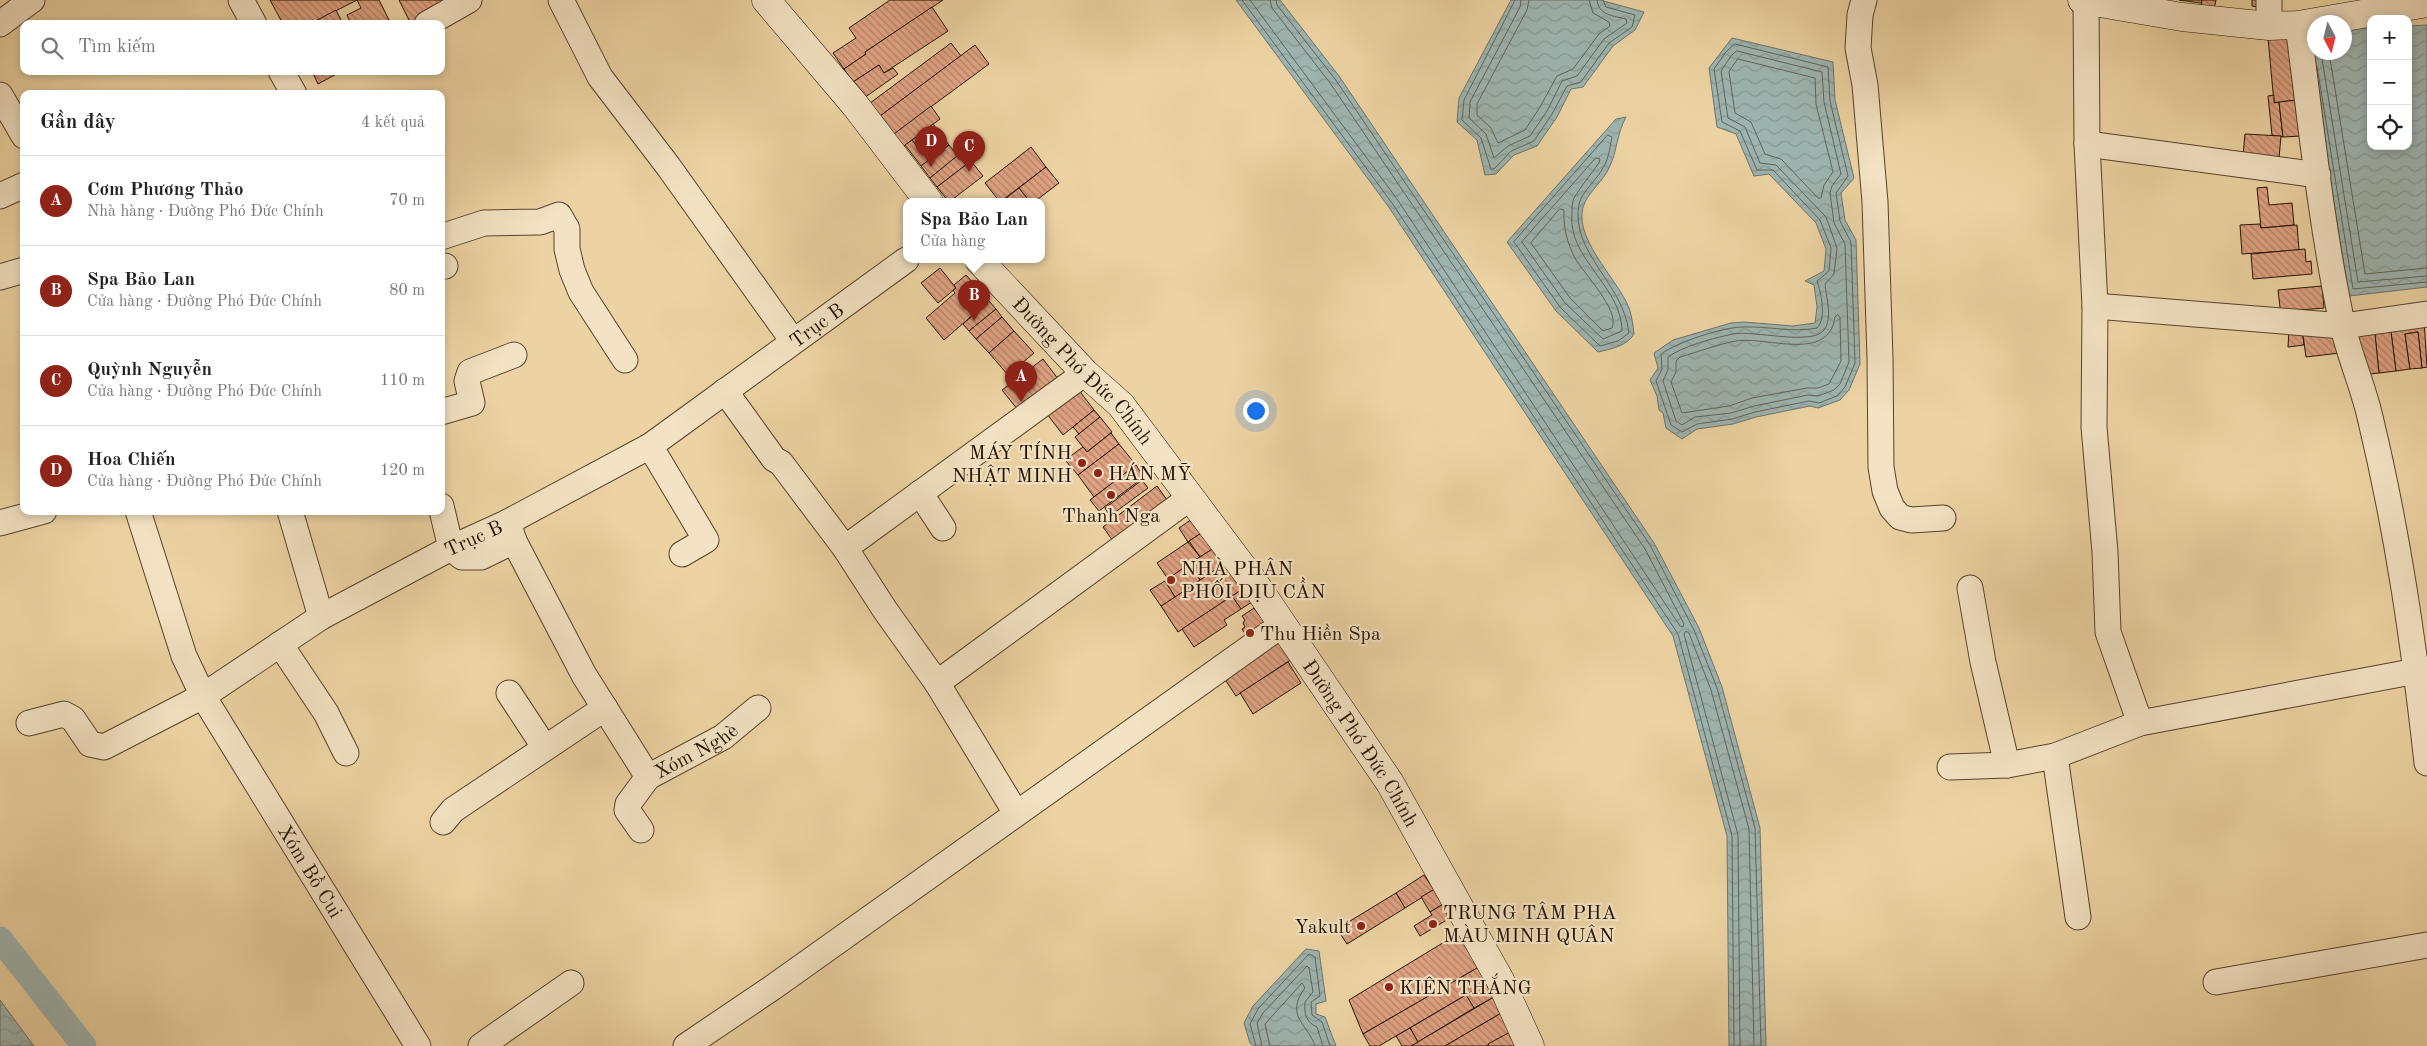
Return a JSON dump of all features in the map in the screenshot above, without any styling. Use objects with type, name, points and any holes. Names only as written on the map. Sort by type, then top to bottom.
[{"type":"main road","points":[[766,0],[856,105],[926,198]]},
{"type":"main road","points":[[2084,0],[2182,16],[2269,13],[2298,25],[2424,2]]},
{"type":"main road","name":"Đường Phó Đức Chính","points":[[982,263],[1086,373],[1121,405],[1253,580],[1390,783],[1500,980],[1530,1046]]},
{"type":"street","points":[[0,24],[32,0]]},
{"type":"street","points":[[240,0],[252,20]]},
{"type":"street","points":[[434,20],[469,0]]},
{"type":"street","points":[[561,0],[600,77],[668,166],[793,341]]},
{"type":"street","points":[[1864,0],[1860,15],[1858,48],[1865,85],[1875,202],[1881,466],[1885,491],[1892,508],[1900,518],[1911,520],[1943,518]]},
{"type":"street","points":[[2084,0],[2087,144],[2095,306],[2094,427],[2105,552],[2108,632],[2140,723]]},
{"type":"street","points":[[2298,25],[2330,258],[2343,326],[2370,416],[2397,540],[2422,670],[2427,763]]},
{"type":"street","points":[[283,75],[292,90]]},
{"type":"street","points":[[0,95],[20,129]]},
{"type":"street","points":[[2087,144],[2318,175]]},
{"type":"street","points":[[0,196],[20,188]]},
{"type":"street","points":[[445,236],[484,224],[540,222],[559,215],[566,228],[567,249],[572,270],[581,292],[625,360]]},
{"type":"street","name":"Trục B","points":[[29,723],[64,714],[73,719],[90,744],[104,747],[203,696],[321,617],[451,548],[511,532],[650,446],[903,262]]},
{"type":"street","points":[[0,276],[20,271]]},
{"type":"street","points":[[2095,306],[2343,326],[2427,314]]},
{"type":"street","points":[[445,411],[472,403],[467,381],[470,372],[514,355]]},
{"type":"street","points":[[844,548],[1086,373]]},
{"type":"street","points":[[724,391],[774,460],[781,462],[844,548],[885,610],[938,684],[1016,813]]},
{"type":"street","points":[[650,446],[706,540],[682,554]]},
{"type":"street","points":[[920,493],[943,528]]},
{"type":"street","points":[[938,684],[1190,497]]},
{"type":"street","points":[[0,523],[29,515]]},
{"type":"street","name":"Xóm Bồ Cui","points":[[139,515],[184,656],[203,696],[418,1046]]},
{"type":"street","points":[[291,515],[321,617]]},
{"type":"street","points":[[443,515],[451,548]]},
{"type":"street","name":"Xóm Nghè","points":[[511,532],[584,675],[648,777],[723,737],[758,708]]},
{"type":"street","points":[[1970,588],[1983,662],[2007,765]]},
{"type":"street","points":[[686,1046],[780,983],[1283,624]]},
{"type":"street","points":[[280,644],[326,713],[346,752]]},
{"type":"street","points":[[1950,767],[2007,765],[2055,756],[2140,723],[2422,670]]},
{"type":"street","points":[[509,692],[545,748]]},
{"type":"street","points":[[443,822],[452,810],[605,708]]},
{"type":"street","points":[[2055,756],[2078,917]]},
{"type":"street","points":[[641,830],[627,810],[628,804],[648,777]]},
{"type":"street","points":[[2216,982],[2427,945]]},
{"type":"street","points":[[481,1046],[571,983]]},
{"type":"water","points":[[1236,0],[1280,0],[1339,76],[1654,543],[1699,628],[1722,687],[1760,828],[1766,1046],[1729,1046],[1727,836],[1673,636],[1388,206]]},
{"type":"water","points":[[1511,0],[1600,0],[1644,12],[1635,30],[1613,46],[1583,87],[1571,89],[1557,117],[1537,146],[1514,155],[1496,174],[1485,175],[1477,140],[1457,122],[1459,98]]},
{"type":"water","points":[[2352,25],[2367,26],[2367,150],[2412,150],[2412,26],[2427,25],[2427,287],[2349,296],[2311,60],[2352,60]]},
{"type":"water","points":[[1732,38],[1833,62],[1835,100],[1854,178],[1841,193],[1845,220],[1856,240],[1860,364],[1849,390],[1840,400],[1818,408],[1810,406],[1756,417],[1733,424],[1697,429],[1682,439],[1666,428],[1663,413],[1659,410],[1657,396],[1650,380],[1658,368],[1654,353],[1673,340],[1731,323],[1744,322],[1793,326],[1815,323],[1817,307],[1814,285],[1805,281],[1824,271],[1826,249],[1816,223],[1769,174],[1754,176],[1736,134],[1717,127],[1709,68]]},
{"type":"water","points":[[1626,117],[1609,168],[1585,202],[1582,215],[1589,242],[1629,308],[1634,334],[1623,344],[1598,352],[1556,311],[1507,242],[1616,119]]},
{"type":"water","points":[[1306,949],[1319,951],[1326,1001],[1316,1004],[1316,1014],[1325,1017],[1336,1046],[1254,1046],[1250,1043],[1244,1023],[1253,1006]]},
{"type":"water","points":[[0,1000],[34,1046],[0,1046]]},
{"type":"building","points":[[270,0],[357,0],[318,20],[281,20]]},
{"type":"building","points":[[357,0],[379,0],[389,20],[349,20],[347,15],[361,8]]},
{"type":"building","points":[[399,0],[457,0],[419,20],[409,20]]},
{"type":"building","points":[[890,0],[943,0],[865,52],[866,54],[844,69],[833,53],[856,38],[849,28]]},
{"type":"building","points":[[2179,0],[2202,0],[2201,3]]},
{"type":"building","points":[[2202,0],[2216,0],[2214,9],[2201,7]]},
{"type":"building","points":[[2252,0],[2267,0],[2267,8],[2252,6]]},
{"type":"building","points":[[932,7],[948,31],[884,73],[879,65],[853,82],[844,69],[866,54],[865,52]]},
{"type":"building","points":[[336,10],[341,20],[317,20]]},
{"type":"building","points":[[2290,36],[2297,100],[2274,103],[2268,38]]},
{"type":"building","points":[[951,43],[961,56],[876,119],[866,106]]},
{"type":"building","points":[[975,45],[989,64],[890,137],[876,119]]},
{"type":"building","points":[[879,65],[884,73],[893,68],[898,74],[864,98],[853,82]]},
{"type":"building","points":[[314,75],[335,75],[318,84]]},
{"type":"building","points":[[2274,95],[2274,103],[2279,102],[2283,137],[2272,135],[2268,96]]},
{"type":"building","points":[[2297,100],[2301,136],[2283,137],[2279,102]]},
{"type":"building","points":[[931,106],[940,119],[900,149],[890,137]]},
{"type":"building","points":[[933,124],[940,133],[919,149],[912,140]]},
{"type":"building","points":[[940,133],[949,145],[921,166],[905,145],[912,140],[919,149]]},
{"type":"building","points":[[2245,134],[2281,136],[2279,158],[2243,156]]},
{"type":"building","points":[[949,145],[958,156],[930,178],[921,166]]},
{"type":"building","points":[[1031,147],[1046,167],[1005,198],[997,198],[985,183]]},
{"type":"building","points":[[963,151],[971,161],[937,187],[930,178]]},
{"type":"building","points":[[971,161],[983,176],[954,198],[946,198],[937,187]]},
{"type":"building","points":[[1046,167],[1059,183],[1039,198],[1027,198],[1019,188]]},
{"type":"building","points":[[2267,187],[2269,205],[2292,203],[2294,225],[2261,228],[2257,188]]},
{"type":"building","points":[[1019,188],[1027,198],[1006,198]]},
{"type":"building","points":[[2260,224],[2261,228],[2297,225],[2299,250],[2242,254],[2240,225]]},
{"type":"building","points":[[2305,249],[2306,262],[2311,261],[2312,274],[2253,279],[2251,254]]},
{"type":"building","points":[[940,268],[956,288],[938,303],[921,283]]},
{"type":"building","points":[[966,275],[989,301],[944,340],[926,318],[955,293],[953,290],[956,288],[954,285]]},
{"type":"building","points":[[2322,286],[2324,308],[2299,310],[2299,315],[2281,316],[2278,290]]},
{"type":"building","points":[[989,301],[996,309],[969,331],[963,324]]},
{"type":"building","points":[[996,309],[1002,317],[976,339],[969,331]]},
{"type":"building","points":[[1002,317],[1014,331],[989,353],[976,339]]},
{"type":"building","points":[[2424,320],[2427,367],[2422,368],[2418,332],[2405,334],[2410,369],[2396,371],[2390,324]]},
{"type":"building","points":[[2390,324],[2396,371],[2379,373],[2374,326]]},
{"type":"building","points":[[2302,328],[2304,345],[2288,347],[2289,329]]},
{"type":"building","points":[[2302,328],[2343,330],[2348,352],[2306,357]]},
{"type":"building","points":[[1014,331],[1034,353],[1008,375],[989,353]]},
{"type":"building","points":[[2418,332],[2422,368],[2410,369],[2405,334]]},
{"type":"building","points":[[2375,334],[2379,373],[2362,375],[2357,336]]},
{"type":"building","points":[[1043,359],[1062,384],[1022,415],[1002,390]]},
{"type":"building","points":[[1078,389],[1094,410],[1063,435],[1047,414]]},
{"type":"building","points":[[1094,410],[1100,417],[1079,434],[1073,427]]},
{"type":"building","points":[[1100,417],[1112,432],[1087,452],[1075,437]]},
{"type":"building","points":[[1111,433],[1119,444],[1078,475],[1065,460],[1083,447],[1087,452]]},
{"type":"building","points":[[1119,444],[1136,465],[1094,497],[1078,475]]},
{"type":"building","points":[[1136,465],[1144,477],[1099,511],[1090,500]]},
{"type":"building","points":[[1142,480],[1148,488],[1110,516],[1105,508]]},
{"type":"building","points":[[1157,486],[1172,507],[1118,548],[1103,527]]},
{"type":"building","points":[[1192,519],[1201,533],[1188,542],[1179,528]]},
{"type":"building","points":[[1203,532],[1214,548],[1200,557],[1189,541]]},
{"type":"building","points":[[1188,542],[1200,557],[1168,579],[1157,563]]},
{"type":"building","points":[[1214,548],[1225,564],[1200,580],[1189,564]]},
{"type":"building","points":[[1230,560],[1247,586],[1178,632],[1161,606]]},
{"type":"building","points":[[1189,564],[1200,580],[1175,597],[1165,581]]},
{"type":"building","points":[[1165,581],[1175,597],[1161,606],[1150,590]]},
{"type":"building","points":[[1246,587],[1255,600],[1241,609],[1232,596]]},
{"type":"building","points":[[1232,596],[1241,609],[1224,620],[1227,625],[1194,647],[1182,629]]},
{"type":"building","points":[[1254,608],[1269,627],[1250,641],[1242,629],[1245,627],[1243,623],[1245,620],[1242,616]]},
{"type":"building","points":[[1281,637],[1295,657],[1236,696],[1222,675]]},
{"type":"building","points":[[1288,662],[1301,683],[1253,714],[1240,693]]},
{"type":"building","points":[[1424,875],[1434,890],[1405,908],[1396,893]]},
{"type":"building","points":[[1438,887],[1447,902],[1430,912],[1421,897]]},
{"type":"building","points":[[1396,893],[1405,908],[1347,944],[1337,929]]},
{"type":"building","points":[[1447,902],[1455,915],[1420,936],[1414,926],[1432,915],[1430,912]]},
{"type":"building","points":[[1464,930],[1484,964],[1363,1034],[1349,1000]]},
{"type":"building","points":[[1484,964],[1493,979],[1379,1046],[1370,1046],[1363,1034]]},
{"type":"building","points":[[1486,984],[1494,997],[1474,1008],[1466,995]]},
{"type":"building","points":[[1466,995],[1474,1008],[1418,1042],[1410,1028]]},
{"type":"building","points":[[1494,997],[1503,1012],[1445,1046],[1411,1046]]},
{"type":"building","points":[[1503,1012],[1514,1030],[1486,1046],[1445,1046]]},
{"type":"building","points":[[1410,1028],[1418,1042],[1411,1046],[1402,1046],[1396,1036]]},
{"type":"building","points":[[1510,1032],[1517,1046],[1489,1046],[1488,1044]]},
{"type":"waterway","points":[[0,939],[84,1046]]},
{"type":"place","name":"Hoa Chiến","points":[[931,167]]},
{"type":"place","name":"Quỳnh Nguyễn","points":[[969,172]]},
{"type":"place","name":"Spa Bảo Lan","points":[[974,321]]},
{"type":"place","name":"Cơm Phương Thảo","points":[[1021,402]]},
{"type":"place","name":"MÁY TÍNH NHẬT MINH","points":[[1082,463]]},
{"type":"place","name":"HÁN MỸ","points":[[1098,473]]},
{"type":"place","name":"Thanh Nga","points":[[1111,495]]},
{"type":"place","name":"NHÀ PHÂN PHỐI DỊU CẦN","points":[[1171,580]]},
{"type":"place","name":"Thu Hiền Spa","points":[[1250,633]]},
{"type":"place","name":"TRUNG TÂM PHA MÀU MINH QUÂN","points":[[1433,924]]},
{"type":"place","name":"Yakult","points":[[1361,926]]},
{"type":"place","name":"KIÊN THẮNG","points":[[1389,987]]}]
